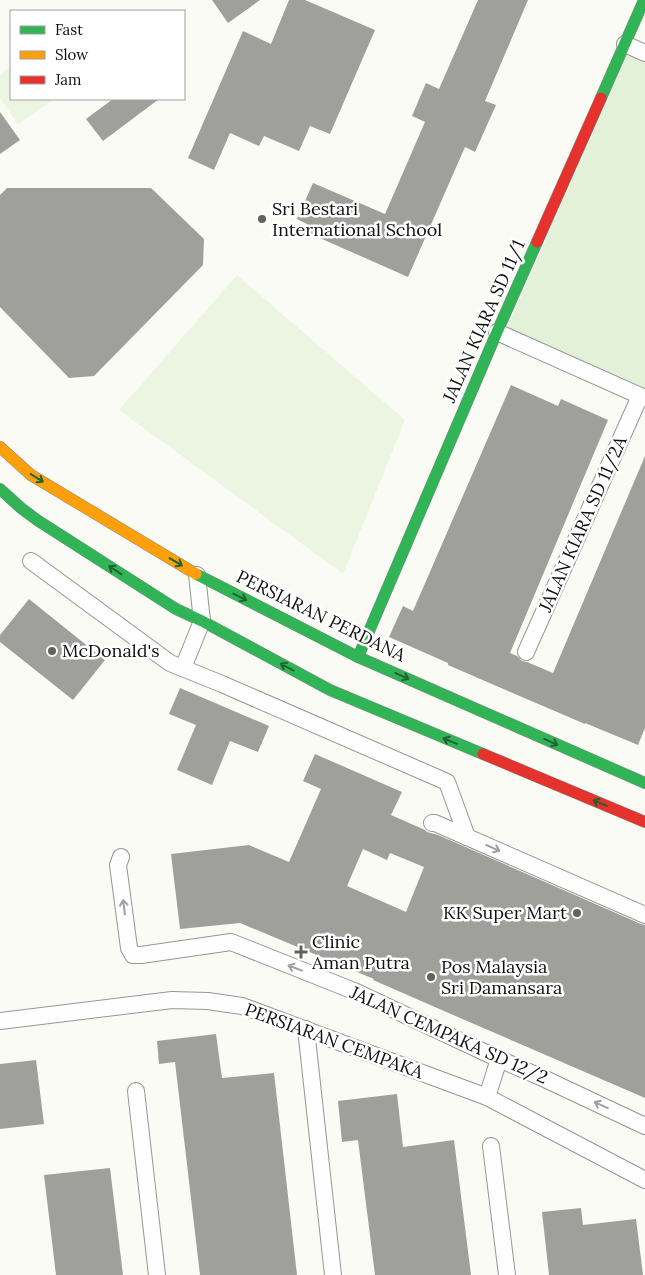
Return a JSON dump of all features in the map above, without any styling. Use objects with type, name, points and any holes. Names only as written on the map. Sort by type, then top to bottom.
[{"type":"main road","name":"JALAN KIARA SD 11/1","points":[[358,656],[497,332],[644,0]]},
{"type":"main road","name":"PERSIARAN PERDANA","points":[[0,447],[31,475],[197,575],[358,656],[645,784]]},
{"type":"main road","points":[[0,489],[37,520],[176,609],[330,690],[645,822]]},
{"type":"street","points":[[625,44],[645,53]]},
{"type":"street","points":[[497,332],[642,397]]},
{"type":"street","name":"JALAN KIARA SD 11/2A","points":[[526,652],[642,397]]},
{"type":"street","points":[[31,561],[170,663],[447,782],[467,837]]},
{"type":"street","points":[[183,668],[202,621],[197,575]]},
{"type":"street","points":[[432,823],[645,915]]},
{"type":"street","name":"JALAN CEMPAKA SD 12/2","points":[[121,857],[118,865],[129,948],[133,955],[231,942],[354,992],[645,1126]]},
{"type":"street","name":"PERSIARAN CEMPAKA","points":[[0,1021],[172,1000],[199,1000],[242,1006],[487,1098],[645,1180]]},
{"type":"street","points":[[306,1029],[333,1275]]},
{"type":"street","points":[[487,1098],[500,1059]]},
{"type":"street","points":[[136,1091],[157,1275]]},
{"type":"street","points":[[491,1146],[507,1275]]},
{"type":"green space","points":[[629,51],[645,59],[645,392],[506,330]]},
{"type":"green space","points":[[10,67],[10,100],[53,100],[18,124],[0,98],[0,74]]},
{"type":"green space","points":[[237,275],[405,420],[343,574],[119,410]]},
{"type":"building","points":[[212,0],[260,0],[228,23]]},
{"type":"building","points":[[289,0],[305,0],[375,30],[330,134],[310,126],[299,151],[264,136],[259,146],[230,133],[214,170],[188,158],[243,31],[271,44]]},
{"type":"building","points":[[478,0],[528,0],[485,101],[496,105],[475,152],[465,147],[408,277],[304,231],[307,224],[297,219],[313,183],[385,214],[425,122],[412,116],[426,83],[439,89]]},
{"type":"building","points":[[112,100],[158,100],[103,141],[86,119]]},
{"type":"building","points":[[0,112],[20,140],[0,154]]},
{"type":"building","points":[[7,188],[151,188],[204,239],[203,265],[94,376],[69,378],[0,307],[0,195]]},
{"type":"building","points":[[511,385],[558,406],[561,399],[608,420],[510,653],[522,661],[553,673],[645,456],[645,728],[638,745],[448,665],[448,663],[389,637],[403,606],[413,611]]},
{"type":"building","name":"McDonald's","points":[[29,599],[105,660],[73,700],[0,642],[0,635]]},
{"type":"building","points":[[180,688],[269,726],[258,752],[230,741],[212,785],[177,770],[196,725],[169,714]]},
{"type":"building","points":[[315,754],[402,792],[391,815],[645,925],[645,1098],[374,979],[240,923],[180,929],[171,854],[249,845],[289,862],[321,789],[303,781]],"holes":[[[363,849],[387,860],[390,853],[424,867],[406,912],[347,886]]]},
{"type":"building","points":[[216,1034],[222,1078],[274,1073],[297,1275],[200,1275],[175,1062],[159,1064],[157,1041]]},
{"type":"building","points":[[36,1060],[44,1124],[0,1129],[0,1064]]},
{"type":"building","points":[[397,1094],[403,1147],[454,1140],[471,1275],[375,1275],[358,1140],[342,1142],[338,1101]]},
{"type":"building","points":[[110,1168],[123,1275],[56,1275],[44,1175]]},
{"type":"building","points":[[581,1208],[583,1225],[636,1219],[643,1275],[549,1275],[542,1212]]},
{"type":"traffic: fast","points":[[601,98],[644,0]]},
{"type":"traffic: fast","points":[[358,657],[537,242]]},
{"type":"traffic: fast","points":[[0,489],[37,520],[176,609],[330,690],[483,754]]},
{"type":"traffic: fast","points":[[196,574],[358,657],[645,783]]},
{"type":"traffic: slow","points":[[0,447],[31,475],[196,574]]},
{"type":"traffic: jam","points":[[537,242],[601,98]]},
{"type":"traffic: jam","points":[[483,754],[645,822]]},
{"type":"place","name":"Sri Bestari International School","points":[[262,219]]},
{"type":"place","name":"McDonald's","points":[[52,651]]},
{"type":"place","name":"KK Super Mart","points":[[577,913]]},
{"type":"place","name":"Clinic Aman Putra","points":[[301,952]]},
{"type":"place","name":"Pos Malaysia Sri Damansara","points":[[431,977]]}]
